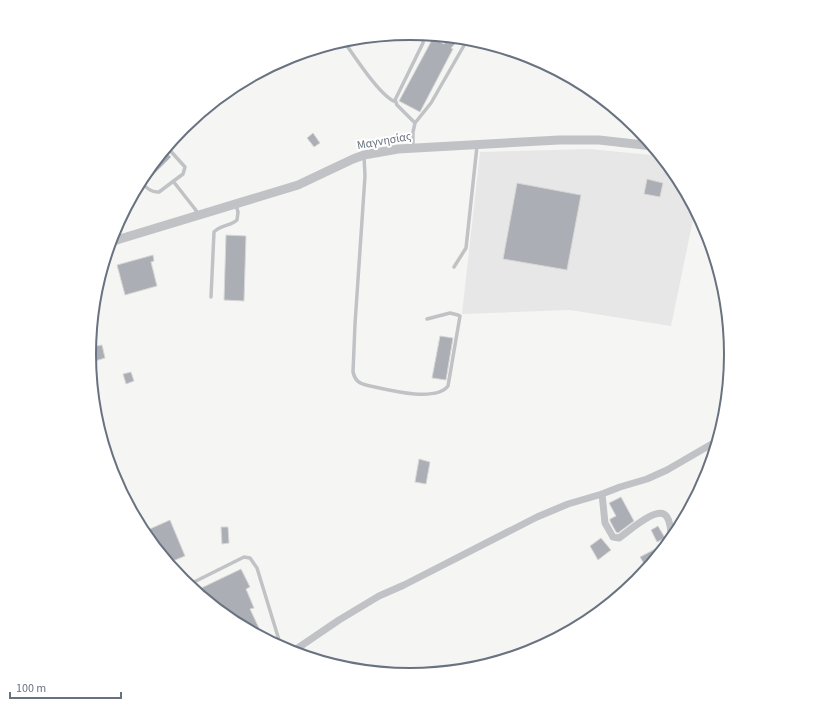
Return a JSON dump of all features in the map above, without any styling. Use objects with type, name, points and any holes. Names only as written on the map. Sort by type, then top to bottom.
[{"type":"street","name":"Μαγνησίας","points":[[118,240],[298,185],[364,155],[398,149],[559,140],[600,140],[644,145]]},
{"type":"street","points":[[299,647],[378,596],[404,585],[537,517],[568,504],[647,479],[667,470],[710,445]]},
{"type":"street","points":[[602,494],[605,523],[613,537],[619,538],[651,515],[662,513],[668,521],[670,530]]},
{"type":"lane","points":[[396,102],[395,100],[423,41]]},
{"type":"lane","points":[[413,148],[414,123],[431,103],[464,45]]},
{"type":"lane","points":[[348,46],[388,99],[396,102],[414,123]]},
{"type":"lane","points":[[454,267],[466,248],[478,145]]},
{"type":"lane","points":[[145,186],[148,189],[159,192],[183,174],[184,167],[170,152]]},
{"type":"lane","points":[[364,155],[365,184],[353,372],[355,379],[366,386],[411,393],[438,393],[446,389],[448,386],[460,316],[450,313],[427,319]]},
{"type":"lane","points":[[173,181],[198,215]]},
{"type":"lane","points":[[211,298],[214,232],[218,228],[235,223],[238,212],[236,205]]},
{"type":"lane","points":[[194,582],[244,557],[250,558],[257,568],[279,639]]},
{"type":"shaded area","points":[[589,149],[653,155],[682,197],[693,218],[671,326],[570,310],[462,314],[480,152]]},
{"type":"building","points":[[431,41],[444,44],[446,42],[455,44],[451,48],[453,49],[420,112],[399,101]]},
{"type":"building","points":[[313,133],[320,143],[314,147],[307,138]]},
{"type":"building","points":[[168,154],[171,157],[151,177]]},
{"type":"building","points":[[647,179],[663,183],[660,197],[644,194]]},
{"type":"building","points":[[517,183],[581,195],[567,270],[503,259]]},
{"type":"building","points":[[226,235],[246,236],[244,301],[224,300]]},
{"type":"building","points":[[153,255],[154,261],[151,262],[157,286],[125,295],[117,265]]},
{"type":"building","points":[[440,336],[453,338],[446,380],[432,378]]},
{"type":"building","points":[[102,345],[105,358],[96,361],[96,346]]},
{"type":"building","points":[[131,372],[134,381],[126,384],[123,374]]},
{"type":"building","points":[[419,459],[430,462],[426,484],[415,482]]},
{"type":"building","points":[[621,497],[634,521],[618,533],[610,521],[610,519],[616,516],[609,503]]},
{"type":"building","points":[[170,520],[185,556],[174,561],[150,529]]},
{"type":"building","points":[[658,526],[665,537],[657,542],[651,530]]},
{"type":"building","points":[[221,527],[228,527],[229,543],[222,544]]},
{"type":"building","points":[[601,538],[611,550],[598,560],[590,546]]},
{"type":"building","points":[[656,548],[644,563],[640,557]]},
{"type":"building","points":[[241,569],[250,587],[246,589],[254,608],[250,609],[259,628],[253,626],[236,615],[201,588]]}]
